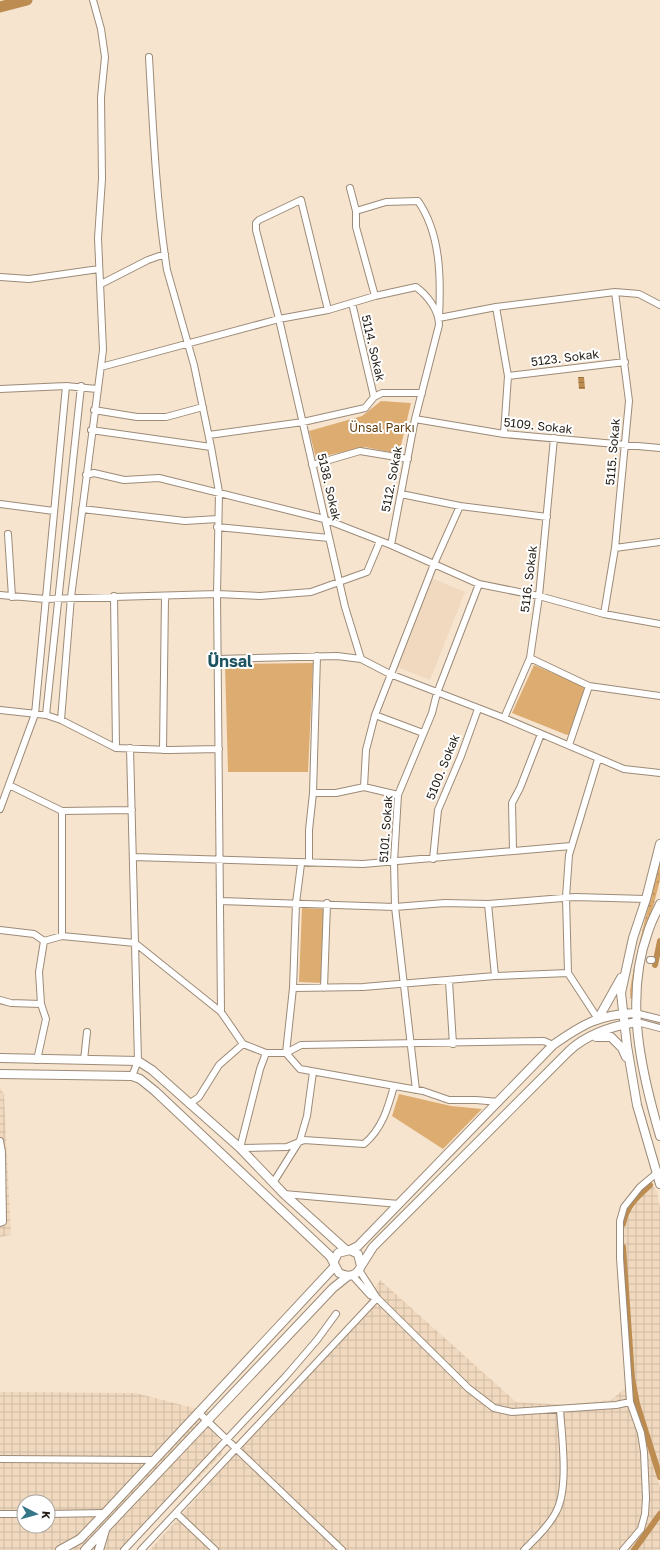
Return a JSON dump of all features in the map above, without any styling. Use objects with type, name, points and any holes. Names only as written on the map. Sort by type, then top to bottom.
[{"type":"main road","points":[[660,844],[646,899],[626,964],[622,993],[624,1024],[637,1105],[658,1172],[660,1184]]},
{"type":"main road","points":[[660,904],[648,932],[641,958],[635,1013],[648,1093],[660,1136]]},
{"type":"main road","points":[[598,1019],[613,994],[626,964]]},
{"type":"main road","points":[[60,1550],[80,1539],[105,1513],[335,1264],[338,1253],[358,1246],[553,1045],[574,1030],[598,1019],[635,1013]]},
{"type":"main road","points":[[85,1550],[333,1288],[360,1268],[373,1246],[568,1051],[588,1038],[624,1024],[637,1022]]},
{"type":"main road","points":[[588,1038],[612,1037],[622,1048],[630,1066]]},
{"type":"main road","points":[[0,1058],[138,1061],[152,1070],[240,1148],[284,1194],[348,1250],[358,1254],[360,1268]]},
{"type":"main road","points":[[0,1074],[132,1076],[140,1079],[155,1091],[335,1264],[339,1273],[350,1276]]},
{"type":"main road","points":[[100,1550],[105,1529]]},
{"type":"street","points":[[60,720],[71,597],[96,389],[102,367],[101,284],[98,238],[102,179],[101,97],[105,57],[101,29],[93,0]]},
{"type":"street","points":[[150,57],[157,192],[165,254],[203,407],[219,492],[217,527],[217,594],[221,1012]]},
{"type":"street","points":[[350,188],[356,211],[356,227],[375,296]]},
{"type":"street","name":"5138. Sokak","points":[[328,310],[301,200],[262,218],[256,223],[256,230],[279,319],[324,519],[341,582],[345,607],[361,659]]},
{"type":"street","name":"5112. Sokak","points":[[356,211],[386,202],[418,201],[426,212],[432,228],[438,262],[439,321],[422,393],[414,419],[408,459],[390,545]]},
{"type":"street","points":[[101,284],[148,260],[165,254]]},
{"type":"street","points":[[0,277],[29,280],[99,269]]},
{"type":"street","points":[[102,367],[279,319],[328,310],[375,296],[416,287],[426,295],[439,321],[496,307],[615,292],[639,294],[660,305]]},
{"type":"street","name":"5115. Sokak","points":[[604,614],[615,548],[629,401],[615,292]]},
{"type":"street","name":"5114. Sokak","points":[[352,303],[374,397]]},
{"type":"street","points":[[496,307],[508,376],[504,434]]},
{"type":"street","name":"5123. Sokak","points":[[508,376],[625,362]]},
{"type":"street","points":[[0,809],[35,714],[66,386]]},
{"type":"street","points":[[0,389],[81,386],[96,389]]},
{"type":"street","points":[[46,716],[81,386]]},
{"type":"street","points":[[209,435],[303,422],[365,408],[374,397],[382,393],[422,393]]},
{"type":"street","points":[[94,410],[137,417],[166,417],[203,407]]},
{"type":"street","name":"5109. Sokak","points":[[414,419],[504,434],[660,448]]},
{"type":"street","points":[[92,430],[211,447]]},
{"type":"street","name":"5116. Sokak","points":[[504,718],[530,658],[539,596],[554,438]]},
{"type":"street","points":[[312,465],[360,451],[408,459]]},
{"type":"street","points":[[86,476],[94,473],[124,480],[159,478],[324,519],[390,545],[479,584],[539,596],[604,614],[658,624]]},
{"type":"street","points":[[401,494],[460,506],[547,518]]},
{"type":"street","points":[[0,504],[54,511]]},
{"type":"street","points":[[364,787],[366,750],[375,715],[434,564],[460,506]]},
{"type":"street","points":[[82,509],[185,521],[218,519]]},
{"type":"street","points":[[217,527],[329,538]]},
{"type":"street","points":[[8,534],[12,597]]},
{"type":"street","points":[[0,595],[46,599],[71,597],[217,594],[260,596],[311,592],[367,572],[380,541]]},
{"type":"street","points":[[615,548],[660,542]]},
{"type":"street","name":"5101. Sokak","points":[[416,1090],[412,1042],[403,984],[395,906],[394,861],[398,795],[432,713],[437,692],[479,584]]},
{"type":"street","points":[[114,596],[116,748]]},
{"type":"street","points":[[163,750],[165,596]]},
{"type":"street","points":[[218,659],[316,656],[338,656],[361,659],[390,674],[504,718],[624,769],[660,773]]},
{"type":"street","points":[[309,863],[309,830],[313,793],[316,656]]},
{"type":"street","points":[[530,658],[589,686],[660,696]]},
{"type":"street","points":[[568,745],[589,686]]},
{"type":"street","name":"5100. Sokak","points":[[433,859],[438,810],[461,756],[478,709]]},
{"type":"street","points":[[0,710],[35,714],[60,720],[116,748],[163,750],[219,749]]},
{"type":"street","points":[[375,715],[423,733]]},
{"type":"street","points":[[513,850],[512,803],[520,788],[541,734]]},
{"type":"street","points":[[130,748],[138,1061],[132,1076]]},
{"type":"street","points":[[598,759],[571,846],[566,897],[568,973],[598,1019]]},
{"type":"street","points":[[9,785],[62,812],[132,810]]},
{"type":"street","points":[[313,793],[336,793],[364,787],[398,795]]},
{"type":"street","points":[[62,812],[62,936]]},
{"type":"street","points":[[133,857],[301,864],[363,864],[571,846]]},
{"type":"street","points":[[301,864],[296,902],[293,988],[286,1053],[300,1069],[313,1072],[416,1090],[449,1100],[499,1102]]},
{"type":"street","points":[[221,901],[395,906],[445,903],[488,904],[566,897],[646,899]]},
{"type":"street","points":[[324,988],[327,903]]},
{"type":"street","points":[[488,904],[495,976]]},
{"type":"street","points":[[648,932],[660,915]]},
{"type":"street","points":[[0,930],[34,934],[44,941]]},
{"type":"street","points":[[44,941],[62,936],[135,943],[221,1012],[243,1044],[266,1053],[286,1053],[301,1045],[412,1042],[453,1044],[544,1041],[553,1045]]},
{"type":"street","points":[[37,1060],[46,1018],[41,1004],[39,972],[44,941]]},
{"type":"street","points":[[293,988],[363,988],[495,976],[568,973]]},
{"type":"street","points":[[449,980],[453,1044]]},
{"type":"street","points":[[0,1000],[11,1003],[41,1004]]},
{"type":"street","points":[[635,1013],[660,1019]]},
{"type":"street","points":[[637,1022],[660,1028]]},
{"type":"street","points":[[84,1060],[87,1032]]},
{"type":"street","points":[[189,1104],[199,1097],[219,1065],[243,1044]]},
{"type":"street","points":[[266,1053],[260,1069],[240,1148],[287,1147],[304,1140],[364,1144],[372,1137],[386,1114],[394,1086]]},
{"type":"street","points":[[273,1183],[300,1140],[307,1116],[313,1072]]},
{"type":"street","points":[[0,1141],[3,1222],[0,1223]]},
{"type":"street","points":[[623,1550],[641,1529],[646,1514],[646,1498],[643,1446],[630,1402],[619,1245],[620,1221],[624,1207],[640,1187],[658,1172]]},
{"type":"street","points":[[284,1194],[399,1204]]},
{"type":"street","points":[[360,1268],[377,1298],[468,1388],[494,1408],[512,1412],[560,1410],[616,1406],[630,1402]]},
{"type":"street","points":[[350,1276],[370,1295],[377,1298]]},
{"type":"street","points":[[141,1550],[377,1298]]},
{"type":"street","points":[[124,1550],[228,1440],[318,1340],[336,1314]]},
{"type":"street","points":[[524,1550],[556,1514],[560,1503],[563,1467],[560,1410]]},
{"type":"street","points":[[198,1412],[342,1550]]},
{"type":"street","points":[[0,1459],[154,1460]]},
{"type":"street","points":[[56,1514],[105,1513]]},
{"type":"street","points":[[176,1513],[215,1550]]},
{"type":"street","points":[[0,1514],[16,1514]]},
{"type":"shaded area","points":[[578,377],[584,377],[585,389],[579,389]]},
{"type":"shaded area","points":[[432,578],[465,592],[430,680],[397,667]]},
{"type":"shaded area","points":[[0,1087],[4,1095],[11,1235],[0,1237]]},
{"type":"shaded area","points":[[651,1183],[657,1192],[660,1208],[660,1477],[649,1450],[660,1487],[660,1550],[150,1550],[250,1438],[349,1333],[380,1280],[516,1402],[565,1405],[611,1400],[630,1384],[622,1235],[625,1211]]},
{"type":"shaded area","points":[[0,1392],[136,1393],[213,1413],[222,1454],[127,1550],[0,1550]]},
{"type":"green space","name":"Ünsal Parkı","points":[[381,401],[411,403],[399,454],[365,447],[316,458],[309,431],[362,416]]},
{"type":"green space","points":[[313,663],[308,772],[228,772],[225,664]]},
{"type":"green space","points":[[534,665],[586,687],[570,733],[567,735],[512,713]]},
{"type":"green space","points":[[660,860],[660,880],[647,931],[634,998],[631,999],[630,991],[636,956]]},
{"type":"green space","points":[[302,908],[326,909],[323,983],[299,982]]},
{"type":"green space","points":[[399,1094],[451,1106],[482,1109],[443,1149],[392,1116]]},
{"type":"waterway","points":[[0,7],[27,0]]},
{"type":"waterway","points":[[655,965],[660,941]]},
{"type":"waterway","points":[[623,1224],[630,1207],[637,1197],[650,1185]]},
{"type":"waterway","points":[[623,1247],[632,1378],[637,1404],[660,1477]]},
{"type":"waterway","points":[[634,1550],[660,1514]]},
{"type":"district","name":"Ünsal","points":[[230,661]]}]
